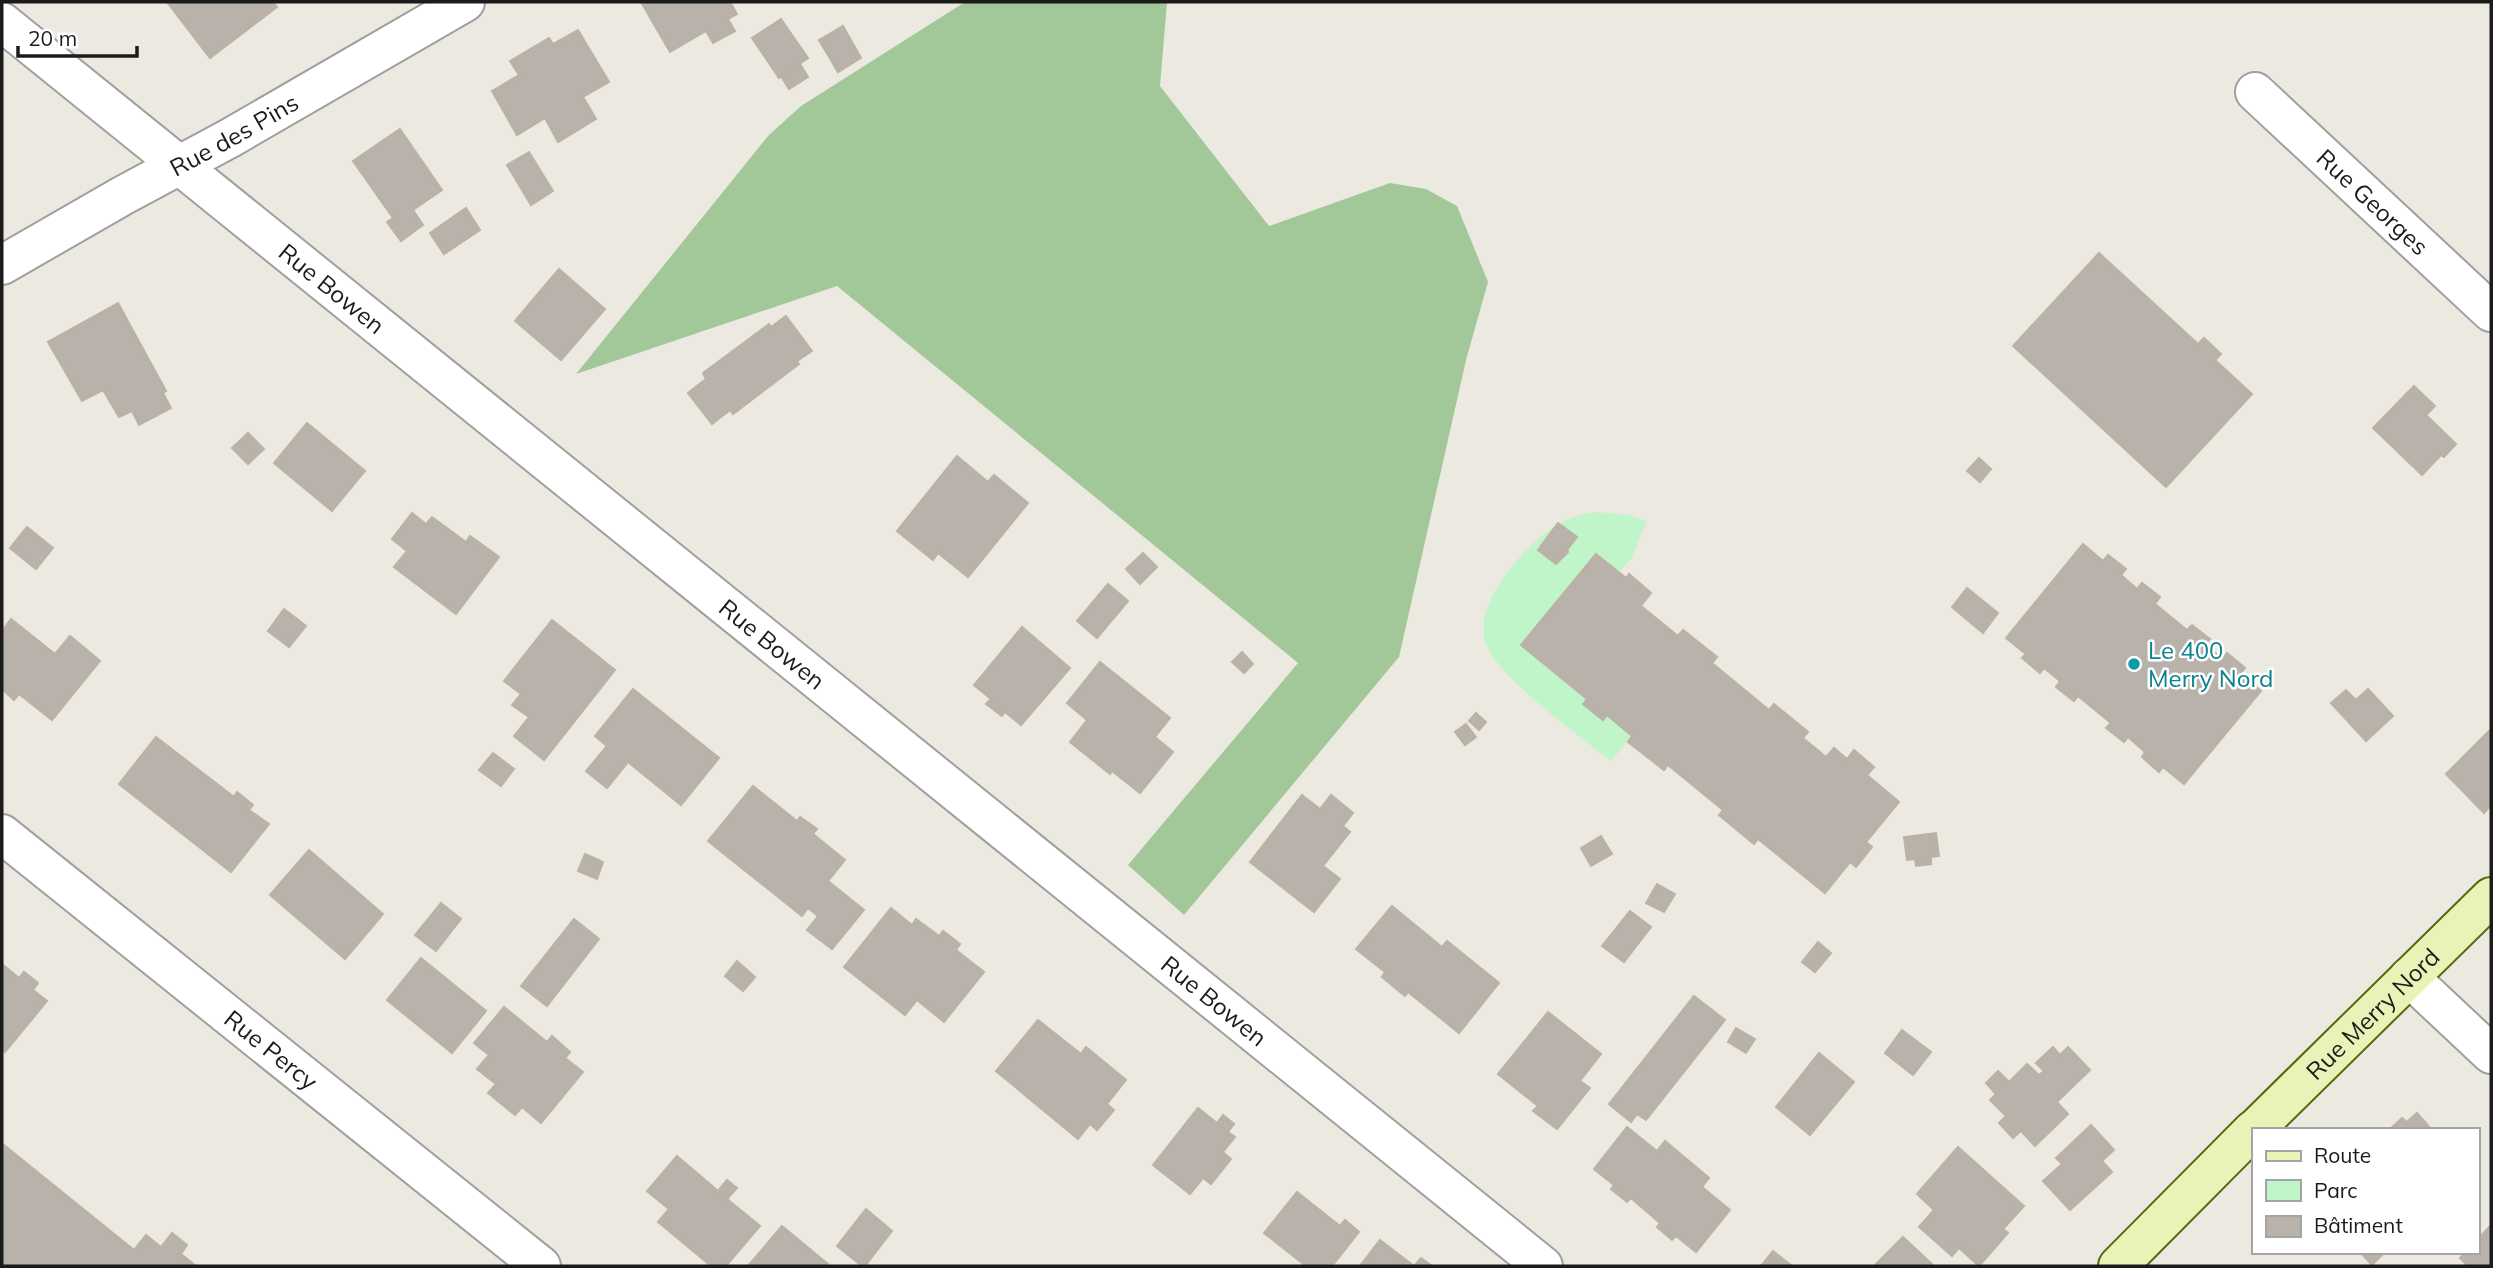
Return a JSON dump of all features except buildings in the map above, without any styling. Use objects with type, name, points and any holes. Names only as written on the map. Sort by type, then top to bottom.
[{"type":"main road","name":"Rue Merry Nord","points":[[2256,1128],[2491,897]]},
{"type":"main road","name":"Rue Merry Nord","points":[[2118,1266],[2252,1132]]},
{"type":"street","name":"Rue des Pins","points":[[2,264],[230,138],[465,2]]},
{"type":"street","name":"Rue Bowen","points":[[2,22],[1543,1266]]},
{"type":"street","name":"Rue Georges","points":[[2255,92],[2491,312]]},
{"type":"street","name":"Rue Percy","points":[[2,834],[541,1266]]},
{"type":"street","points":[[2409,976],[2491,1054]]},
{"type":"green space","points":[[965,2],[1167,2],[1160,86],[1269,226],[1390,183],[1426,189],[1457,206],[1488,282],[1466,360],[1399,657],[1184,915],[1128,865],[1298,663],[837,286],[576,374],[768,136],[801,106]]},
{"type":"green space","points":[[1597,512],[1629,515],[1647,521],[1631,559],[1619,572],[1596,554],[1521,645],[1587,699],[1583,705],[1603,720],[1607,715],[1632,736],[1611,761],[1524,691],[1495,660],[1484,636],[1490,602],[1507,572],[1523,554],[1541,536],[1561,523]]},
{"type":"place","name":"Le 400 Merry Nord","points":[[2134,664]]}]
